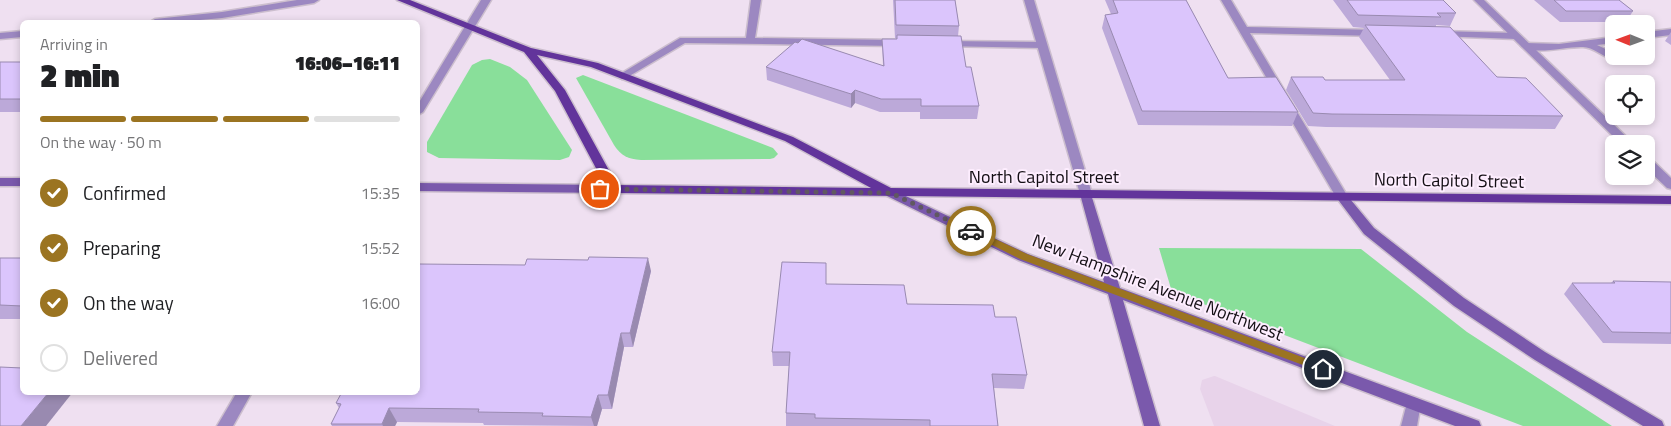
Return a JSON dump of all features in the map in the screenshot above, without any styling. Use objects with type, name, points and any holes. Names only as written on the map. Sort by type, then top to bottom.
[{"type":"main road","points":[[402,0],[528,50],[594,66],[789,139],[891,193]]},
{"type":"main road","points":[[528,50],[560,90],[612,189]]},
{"type":"main road","points":[[0,182],[20,182]]},
{"type":"main road","name":"North Capitol Street","points":[[420,187],[1671,200]]},
{"type":"main road","name":"New Hampshire Avenue Northwest","points":[[891,193],[1024,257],[1473,426]]},
{"type":"main road","points":[[1086,194],[1152,426]]},
{"type":"main road","points":[[1342,197],[1370,231],[1459,302],[1540,356],[1656,426]]},
{"type":"street","points":[[174,20],[222,15],[314,0]]},
{"type":"street","points":[[420,109],[486,0]]},
{"type":"street","points":[[750,41],[756,0]]},
{"type":"street","points":[[1029,0],[1086,194]]},
{"type":"street","points":[[1226,0],[1342,197]]},
{"type":"street","points":[[1479,0],[1619,135]]},
{"type":"street","points":[[1245,30],[1384,33]]},
{"type":"street","points":[[1655,34],[1671,32]]},
{"type":"street","points":[[0,36],[20,34]]},
{"type":"street","points":[[1433,34],[1516,36]]},
{"type":"street","points":[[622,76],[683,40],[906,43]]},
{"type":"street","points":[[1526,46],[1559,47],[1605,41]]},
{"type":"street","points":[[935,44],[1042,45]]},
{"type":"street","points":[[1585,44],[1605,53]]},
{"type":"street","points":[[1655,170],[1671,185]]},
{"type":"street","points":[[225,426],[243,395]]},
{"type":"street","points":[[1409,426],[1413,403]]},
{"type":"shaded area","points":[[1215,376],[1335,426],[1214,426],[1200,389],[1202,380]]},
{"type":"green space","points":[[490,59],[510,67],[527,80],[572,150],[569,157],[560,160],[439,158],[427,152],[427,142],[472,65],[482,60]]},
{"type":"green space","points":[[583,75],[773,148],[778,154],[770,159],[641,160],[629,158],[619,152],[614,145],[576,78]]},
{"type":"green space","points":[[1159,248],[1361,249],[1467,332],[1612,426],[1523,426],[1172,292]]},
{"type":"building","points":[[895,0],[955,0],[959,26],[896,25]]},
{"type":"building","points":[[1113,0],[1186,0],[1228,78],[1276,77],[1298,112],[1142,111],[1105,15],[1118,13]]},
{"type":"building","points":[[1347,0],[1443,0],[1456,13],[1437,13],[1441,17],[1358,15]]},
{"type":"building","points":[[1554,0],[1619,0],[1633,11],[1566,11]]},
{"type":"building","points":[[1365,25],[1450,27],[1497,77],[1526,78],[1563,116],[1313,113],[1291,77],[1323,77],[1325,80],[1405,80]]},
{"type":"building","points":[[897,35],[961,36],[966,67],[971,67],[979,106],[921,106],[921,99],[881,99],[855,90],[851,94],[766,67],[795,42],[798,43],[802,39],[884,66],[882,39],[897,39]]},
{"type":"building","points":[[0,62],[20,62],[20,99],[0,99]]},
{"type":"building","points":[[589,257],[648,258],[630,333],[621,333],[608,395],[598,395],[591,417],[542,416],[543,413],[478,412],[479,409],[389,408],[382,424],[331,424],[341,404],[336,403],[340,395],[420,395],[420,264],[525,265],[527,259],[588,260]]},
{"type":"building","points":[[0,258],[20,258],[20,306],[0,305]]},
{"type":"building","points":[[782,262],[826,263],[826,284],[904,285],[907,304],[993,305],[995,317],[1016,317],[1027,375],[992,374],[998,426],[930,426],[930,420],[815,418],[815,414],[786,413],[790,352],[772,352]]},
{"type":"building","points":[[1613,281],[1671,282],[1671,333],[1612,332],[1572,283],[1615,283]]},
{"type":"building","points":[[0,367],[20,368],[20,395],[47,395],[21,426],[0,426]]},
{"type":"way so far","points":[[600,189],[891,193],[971,231]]},
{"type":"route","points":[[971,231],[1024,257],[1323,369]]}]
